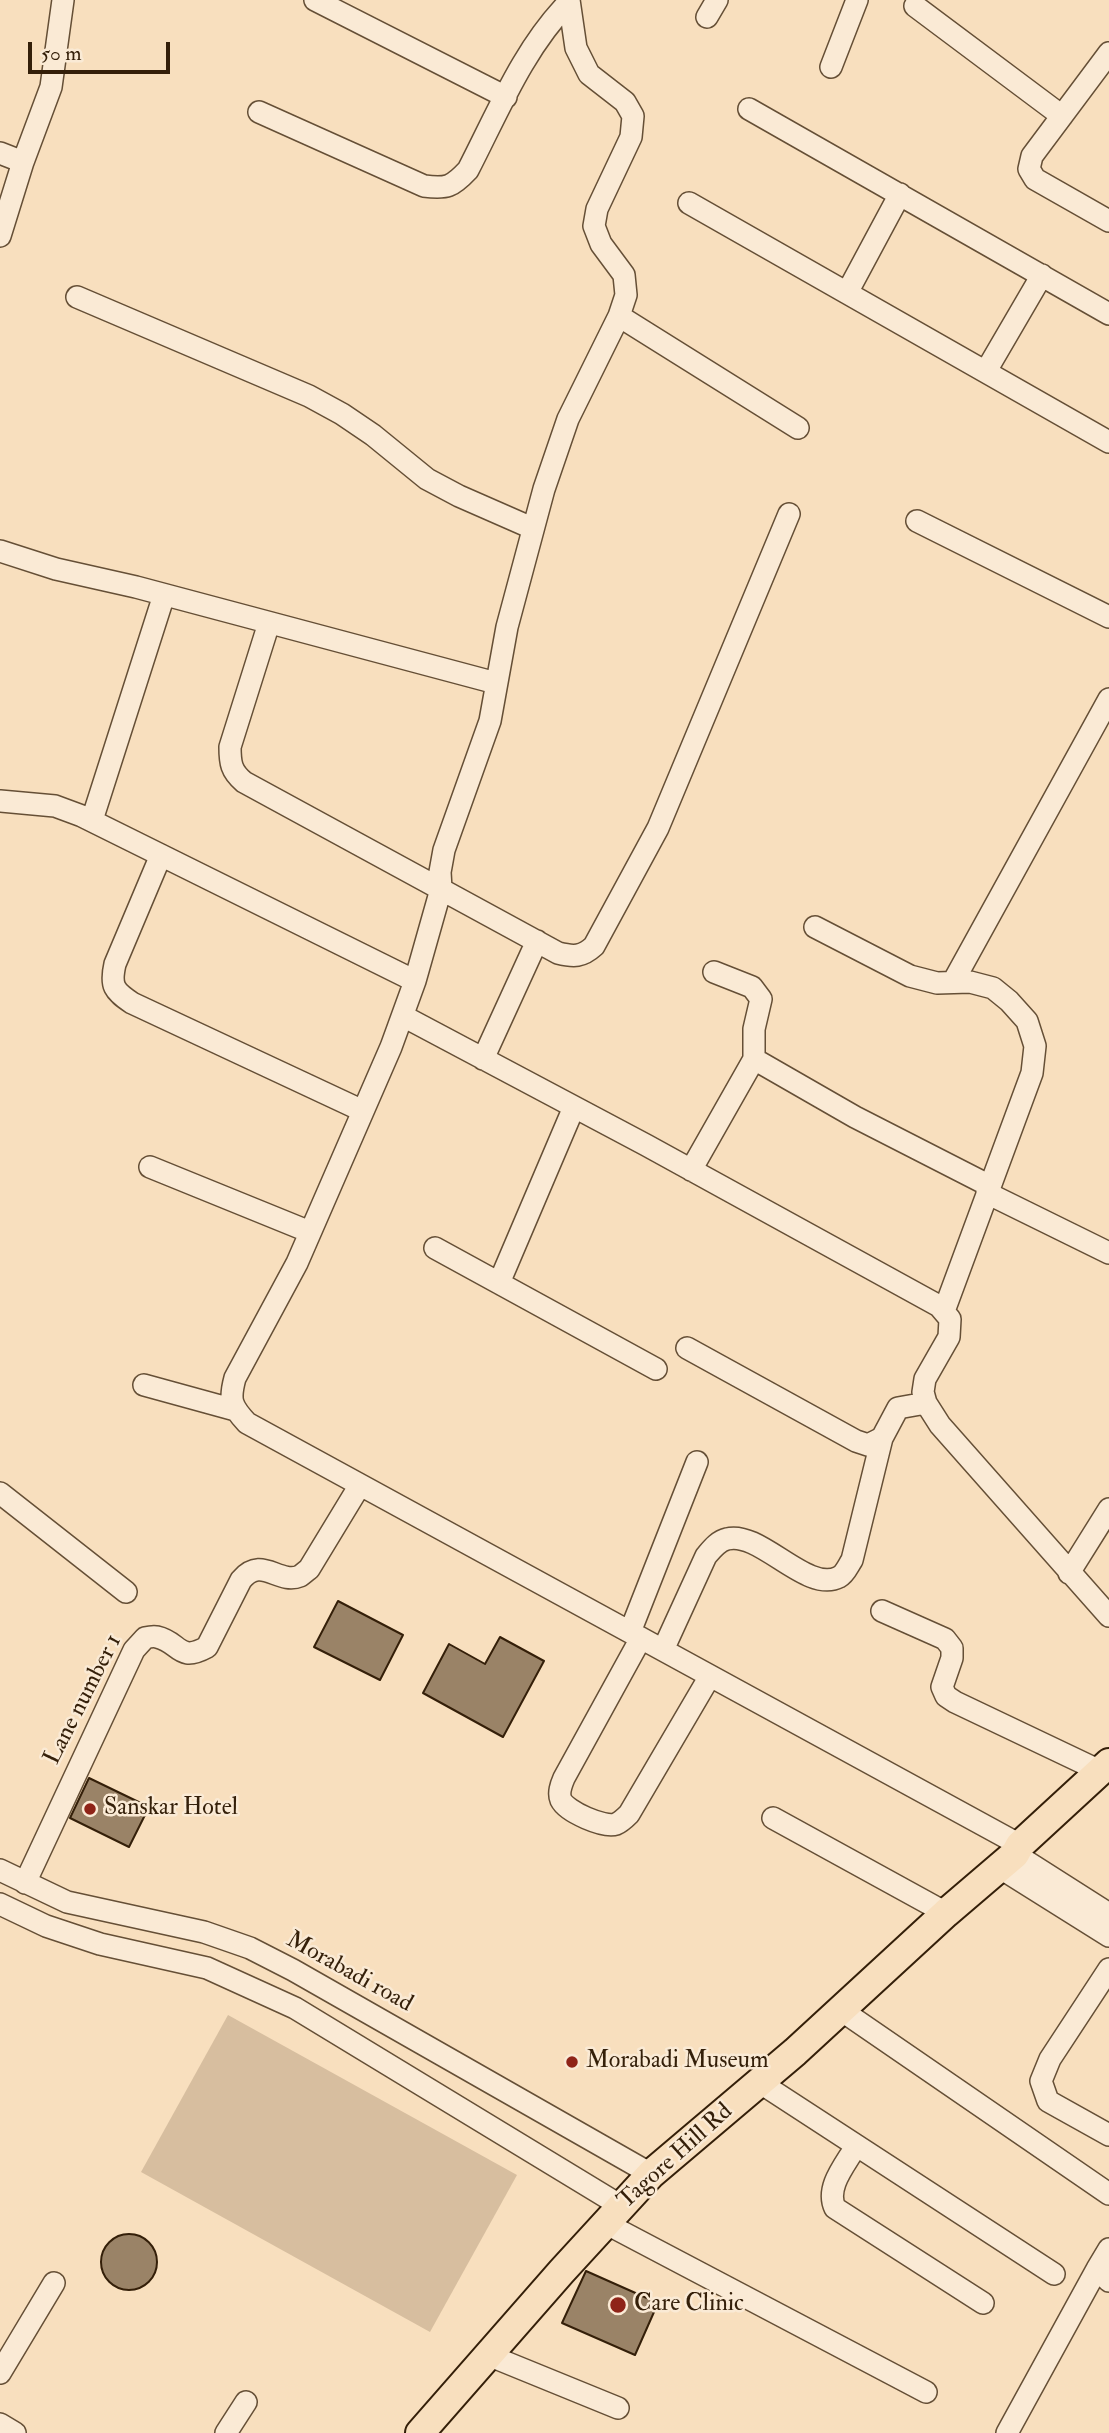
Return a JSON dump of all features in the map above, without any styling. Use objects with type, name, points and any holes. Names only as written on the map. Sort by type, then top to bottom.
[{"type":"main road","name":"Tagore Hill Rd","points":[[420,2433],[650,2174],[841,2010],[1104,1767]]},
{"type":"street","points":[[0,236],[51,86],[63,0]]},
{"type":"street","points":[[315,0],[506,97]]},
{"type":"street","points":[[831,67],[857,0]]},
{"type":"street","points":[[260,112],[424,186],[454,186],[468,170],[534,44],[569,1]]},
{"type":"street","points":[[569,1],[576,48],[589,74],[625,102],[633,116],[631,137],[597,209],[594,226],[600,244],[624,275],[626,295],[619,316],[568,419],[532,528],[507,626],[490,721],[444,850],[440,872],[441,889],[403,1016],[297,1263],[235,1378],[231,1394],[235,1410],[247,1423],[710,1676],[1109,1914]]},
{"type":"street","points":[[915,6],[1062,116]]},
{"type":"street","points":[[1109,53],[1032,156],[1028,169],[1035,179],[1109,221]]},
{"type":"street","points":[[749,109],[1109,314]]},
{"type":"street","points":[[0,153],[23,162]]},
{"type":"street","points":[[848,291],[900,194]]},
{"type":"street","points":[[689,203],[848,291],[1109,442]]},
{"type":"street","points":[[986,371],[1042,275]]},
{"type":"street","points":[[76,297],[309,396],[373,435],[427,479],[532,528]]},
{"type":"street","points":[[619,316],[798,428]]},
{"type":"street","points":[[269,622],[230,747],[230,762],[234,774],[243,782],[558,953],[573,957],[585,954],[594,946],[658,828],[789,514]]},
{"type":"street","points":[[917,521],[1109,617]]},
{"type":"street","points":[[0,551],[56,569],[269,622],[496,683]]},
{"type":"street","points":[[92,820],[164,595]]},
{"type":"street","points":[[953,982],[1109,699]]},
{"type":"street","points":[[0,801],[55,806],[92,820],[415,981]]},
{"type":"street","points":[[161,855],[115,964],[111,978],[117,992],[132,1003],[363,1111]]},
{"type":"street","points":[[815,927],[910,976],[937,983],[970,982],[993,988],[1027,1021],[1035,1046],[1032,1073],[944,1311]]},
{"type":"street","points":[[483,1059],[537,941]]},
{"type":"street","points":[[691,1170],[754,1059],[754,1029],[761,999],[752,987],[714,972]]},
{"type":"street","points":[[403,1016],[939,1306],[950,1319],[949,1337],[925,1380],[923,1392],[926,1403],[940,1425],[1109,1616]]},
{"type":"street","points":[[754,1059],[855,1117],[1109,1253]]},
{"type":"street","points":[[499,1283],[574,1107]]},
{"type":"street","points":[[150,1167],[310,1232]]},
{"type":"street","points":[[435,1248],[656,1369]]},
{"type":"street","points":[[687,1348],[856,1441],[868,1444],[882,1438]]},
{"type":"street","points":[[144,1385],[235,1410]]},
{"type":"street","points":[[663,1650],[706,1556],[728,1538],[745,1540],[812,1576],[830,1580],[842,1576],[852,1560],[882,1438],[898,1408],[926,1403]]},
{"type":"street","points":[[697,1462],[635,1635],[560,1787],[561,1799],[566,1807],[606,1825],[618,1824],[629,1814],[710,1676]]},
{"type":"street","name":"Lane number 1","points":[[26,1883],[134,1650],[145,1637],[157,1637],[184,1653],[196,1653],[207,1647],[241,1580],[248,1572],[258,1569],[299,1576],[309,1569],[360,1485]]},
{"type":"street","points":[[0,1493],[126,1592]]},
{"type":"street","points":[[1069,1573],[1109,1509]]},
{"type":"street","points":[[882,1611],[945,1639],[952,1648],[952,1658],[942,1687],[946,1696],[1104,1767]]},
{"type":"street","points":[[773,1818],[946,1913]]},
{"type":"street","points":[[1011,1855],[1109,1936]]},
{"type":"street","name":"Morabadi road","points":[[0,1870],[67,1902],[204,1932],[250,1948],[650,2174]]},
{"type":"street","points":[[0,1904],[46,1926],[100,1944],[207,1968],[284,2002],[613,2215],[926,2392]]},
{"type":"street","points":[[1109,1969],[1050,2059],[1041,2081],[1048,2101],[1109,2135]]},
{"type":"street","points":[[841,2010],[1109,2194]]},
{"type":"street","points":[[759,2082],[1054,2274]]},
{"type":"street","points":[[856,2146],[832,2189],[830,2199],[835,2208],[983,2303]]},
{"type":"street","points":[[1007,2433],[1103,2275],[1109,2249]]},
{"type":"street","points":[[0,2374],[54,2283]]},
{"type":"street","points":[[488,2355],[618,2408]]},
{"type":"street","points":[[226,2433],[246,2402]]},
{"type":"street","points":[[0,2424],[15,2433]]},
{"type":"shaded area","points":[[228,2015],[517,2175],[430,2332],[141,2172]]},
{"type":"building","points":[[338,1601],[403,1635],[380,1680],[314,1647]]},
{"type":"building","points":[[500,1637],[544,1661],[503,1737],[423,1693],[449,1644],[485,1664]]},
{"type":"building","points":[[89,1778],[149,1807],[129,1847],[70,1818]]},
{"type":"building","points":[[129,2234],[140,2236],[149,2242],[155,2251],[155,2273],[149,2282],[140,2288],[129,2290],[118,2288],[109,2282],[103,2273],[101,2262],[103,2251],[109,2242],[118,2236]]},
{"type":"building","points":[[586,2271],[658,2303],[635,2355],[562,2323]]},
{"type":"place","name":"Sanskar Hotel","points":[[90,1809]]},
{"type":"place","name":"Morabadi Museum","points":[[572,2062]]},
{"type":"place","name":"Care Clinic","points":[[618,2305]]}]
